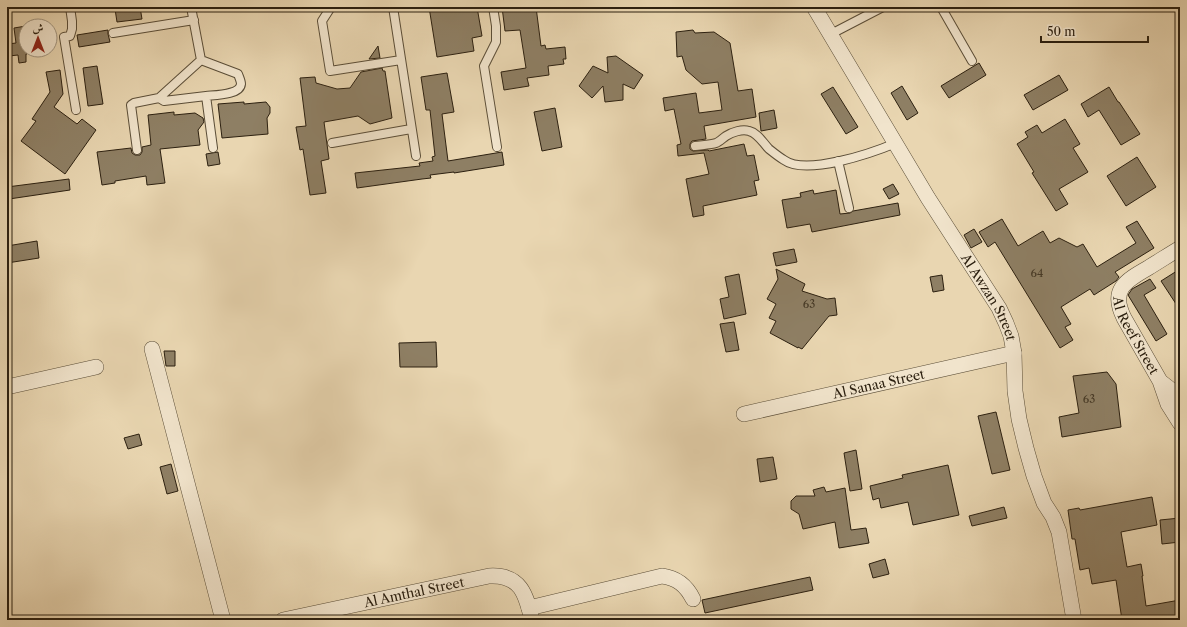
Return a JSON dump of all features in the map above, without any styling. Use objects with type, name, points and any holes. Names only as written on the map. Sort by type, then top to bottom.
[{"type":"street","name":"Al Awzan Street","points":[[814,7],[928,198],[999,308],[1006,323],[1014,353],[1015,391],[1019,420],[1034,476],[1044,503],[1053,517],[1059,532],[1074,620]]},
{"type":"street","name":"Al Reef Street","points":[[1180,248],[1128,280],[1122,288],[1118,298],[1119,309],[1160,381],[1168,404],[1180,424]]},
{"type":"street","points":[[152,349],[223,620]]},
{"type":"street","name":"Al Sanaa Street","points":[[744,414],[1014,353]]},
{"type":"street","points":[[7,387],[96,367]]},
{"type":"street","name":"Al Reef Street","points":[[1160,381],[1180,400]]},
{"type":"street","name":"Al Amthal Street","points":[[283,620],[497,575],[516,583],[525,593],[530,614],[662,576],[680,582],[685,586],[693,599]]},
{"type":"lane","points":[[70,7],[72,29],[70,36],[64,37],[76,110]]},
{"type":"lane","points":[[191,7],[201,60]]},
{"type":"lane","points":[[332,7],[322,21],[330,71],[401,60]]},
{"type":"lane","points":[[393,7],[416,156]]},
{"type":"lane","points":[[493,7],[496,26],[496,42],[484,66],[498,147]]},
{"type":"lane","points":[[831,34],[883,7]]},
{"type":"lane","points":[[941,7],[972,61]]},
{"type":"lane","points":[[113,33],[194,20]]},
{"type":"lane","points":[[159,98],[164,101],[206,96],[235,92],[240,88],[241,83],[238,74],[201,60]]},
{"type":"lane","points":[[137,150],[131,105],[134,103],[159,98],[201,60]]},
{"type":"lane","points":[[206,96],[213,148]]},
{"type":"lane","points":[[332,143],[411,129]]},
{"type":"lane","points":[[695,146],[717,143],[728,135],[738,131],[749,131],[755,133],[770,149],[787,162],[796,165],[808,165],[838,161],[872,153],[896,143]]},
{"type":"lane","points":[[838,161],[849,208]]},
{"type":"building","points":[[140,7],[142,19],[117,22],[115,9]]},
{"type":"building","points":[[429,7],[477,7],[482,36],[472,38],[474,51],[437,57]]},
{"type":"building","points":[[502,7],[536,7],[541,46],[545,45],[546,49],[565,47],[566,59],[563,59],[564,64],[548,66],[549,75],[527,78],[529,86],[504,90],[501,72],[526,68],[520,30],[505,31]]},
{"type":"building","points":[[18,27],[18,55],[9,56],[8,44],[16,43],[14,28]]},
{"type":"building","points":[[108,30],[110,42],[79,47],[77,35]]},
{"type":"building","points":[[693,30],[695,33],[714,32],[730,43],[738,91],[752,89],[756,117],[704,126],[706,139],[692,141],[690,144],[690,149],[693,151],[709,151],[744,144],[747,156],[754,155],[759,180],[754,181],[757,195],[703,206],[704,215],[693,217],[686,179],[709,174],[704,153],[678,156],[677,145],[681,144],[674,109],[665,111],[663,98],[696,93],[699,113],[722,110],[718,82],[702,84],[686,70],[682,56],[677,57],[676,32]]},
{"type":"building","points":[[378,46],[380,58],[369,59]]},
{"type":"building","points":[[616,56],[643,75],[634,89],[623,84],[623,100],[605,102],[603,86],[592,98],[579,86],[593,66],[608,73],[607,57]]},
{"type":"building","points":[[18,58],[26,58],[26,62],[19,63]]},
{"type":"building","points":[[979,63],[986,75],[949,98],[941,86]]},
{"type":"building","points":[[97,66],[103,104],[88,106],[83,68]]},
{"type":"building","points":[[382,68],[383,71],[385,71],[392,118],[370,124],[358,116],[324,122],[329,159],[321,161],[326,193],[310,195],[303,149],[300,150],[296,127],[306,126],[300,78],[315,77],[316,83],[337,89],[350,88],[361,72]]},
{"type":"building","points":[[60,70],[63,94],[54,107],[77,124],[82,119],[96,130],[65,174],[21,141],[36,121],[32,119],[50,92],[46,72]]},
{"type":"building","points":[[447,73],[454,112],[442,114],[448,161],[502,152],[504,165],[454,173],[430,175],[431,178],[357,188],[355,173],[420,166],[419,163],[433,161],[432,157],[435,156],[430,110],[426,110],[421,77]]},
{"type":"building","points":[[1059,75],[1068,90],[1033,110],[1024,95]]},
{"type":"building","points":[[902,86],[918,113],[907,120],[891,93]]},
{"type":"building","points":[[833,87],[858,127],[846,134],[821,94]]},
{"type":"building","points":[[1109,87],[1140,134],[1121,145],[1099,110],[1088,117],[1081,104]]},
{"type":"building","points":[[244,102],[244,104],[266,102],[270,107],[270,113],[267,118],[268,134],[222,138],[218,104]]},
{"type":"building","points":[[555,108],[562,147],[542,151],[534,112]]},
{"type":"building","points":[[774,110],[777,128],[761,131],[759,113]]},
{"type":"building","points":[[174,112],[174,115],[195,113],[203,118],[204,122],[198,130],[200,145],[160,149],[165,183],[147,185],[146,176],[115,181],[115,183],[102,185],[97,152],[131,148],[132,153],[135,155],[140,155],[142,152],[142,147],[151,145],[148,115]]},
{"type":"building","points":[[1065,119],[1080,144],[1073,148],[1088,172],[1059,189],[1068,204],[1056,211],[1032,173],[1034,172],[1017,144],[1028,137],[1025,132],[1037,125],[1042,133]]},
{"type":"building","points":[[218,152],[220,164],[208,166],[206,154]]},
{"type":"building","points":[[1137,157],[1156,187],[1126,206],[1107,176]]},
{"type":"building","points":[[69,179],[70,190],[9,199],[7,187]]},
{"type":"building","points":[[893,184],[899,194],[889,199],[883,189]]},
{"type":"building","points":[[813,190],[814,194],[836,190],[840,214],[898,203],[900,215],[812,232],[810,224],[787,228],[782,200],[801,197],[800,193]]},
{"type":"building","points":[[1002,219],[1018,246],[1043,231],[1050,243],[1059,238],[1077,247],[1083,244],[1097,267],[1136,243],[1126,227],[1137,221],[1154,248],[1115,272],[1119,277],[1116,281],[1094,295],[1090,289],[1061,307],[1071,324],[1065,327],[1073,340],[1060,348],[995,242],[988,247],[979,232]]},
{"type":"building","points":[[974,229],[982,242],[971,248],[964,235]]},
{"type":"building","points":[[37,241],[39,258],[7,263],[7,246]]},
{"type":"building","points":[[794,249],[797,262],[776,266],[773,253]]},
{"type":"building","points":[[776,269],[805,284],[802,291],[827,299],[835,298],[837,315],[829,316],[802,349],[770,333],[776,321],[769,318],[776,304],[767,299],[778,279]]},
{"type":"building","points":[[1180,269],[1180,310],[1161,281]]},
{"type":"building","points":[[739,274],[746,314],[724,319],[720,299],[729,297],[725,277]]},
{"type":"building","points":[[942,275],[944,290],[933,292],[930,277]]},
{"type":"building","points":[[1150,279],[1156,288],[1144,295],[1167,334],[1156,341],[1128,295],[1132,289]]},
{"type":"building","points":[[734,322],[739,350],[726,352],[720,324]]},
{"type":"building","points":[[436,342],[437,367],[400,367],[399,343]]},
{"type":"building","points":[[164,351],[175,351],[175,366],[166,366]]},
{"type":"building","points":[[1107,372],[1116,384],[1121,427],[1062,437],[1059,417],[1079,413],[1073,376]]},
{"type":"building","points":[[996,412],[1010,470],[992,474],[978,416]]},
{"type":"building","points":[[139,434],[142,445],[128,449],[124,438]]},
{"type":"building","points":[[856,450],[862,489],[850,491],[844,453]]},
{"type":"building","points":[[773,457],[777,479],[760,482],[757,459]]},
{"type":"building","points":[[171,464],[178,491],[167,494],[160,467]]},
{"type":"building","points":[[948,465],[959,515],[913,525],[908,502],[881,508],[879,498],[873,500],[870,486],[903,478],[902,475]]},
{"type":"building","points":[[824,487],[826,492],[845,488],[851,530],[866,528],[869,543],[839,548],[835,522],[803,529],[799,514],[791,509],[791,501],[796,496],[815,496],[813,490]]},
{"type":"building","points":[[1152,497],[1157,525],[1121,532],[1127,567],[1141,564],[1146,606],[1180,600],[1180,620],[1122,620],[1116,580],[1092,584],[1089,568],[1080,570],[1075,539],[1072,539],[1068,510],[1079,508],[1080,510]]},
{"type":"building","points":[[1004,507],[1007,518],[972,526],[969,516]]},
{"type":"building","points":[[1180,518],[1180,542],[1162,544],[1160,520]]},
{"type":"building","points":[[885,559],[889,574],[873,578],[869,564]]},
{"type":"building","points":[[810,577],[813,590],[705,613],[702,600]]}]
